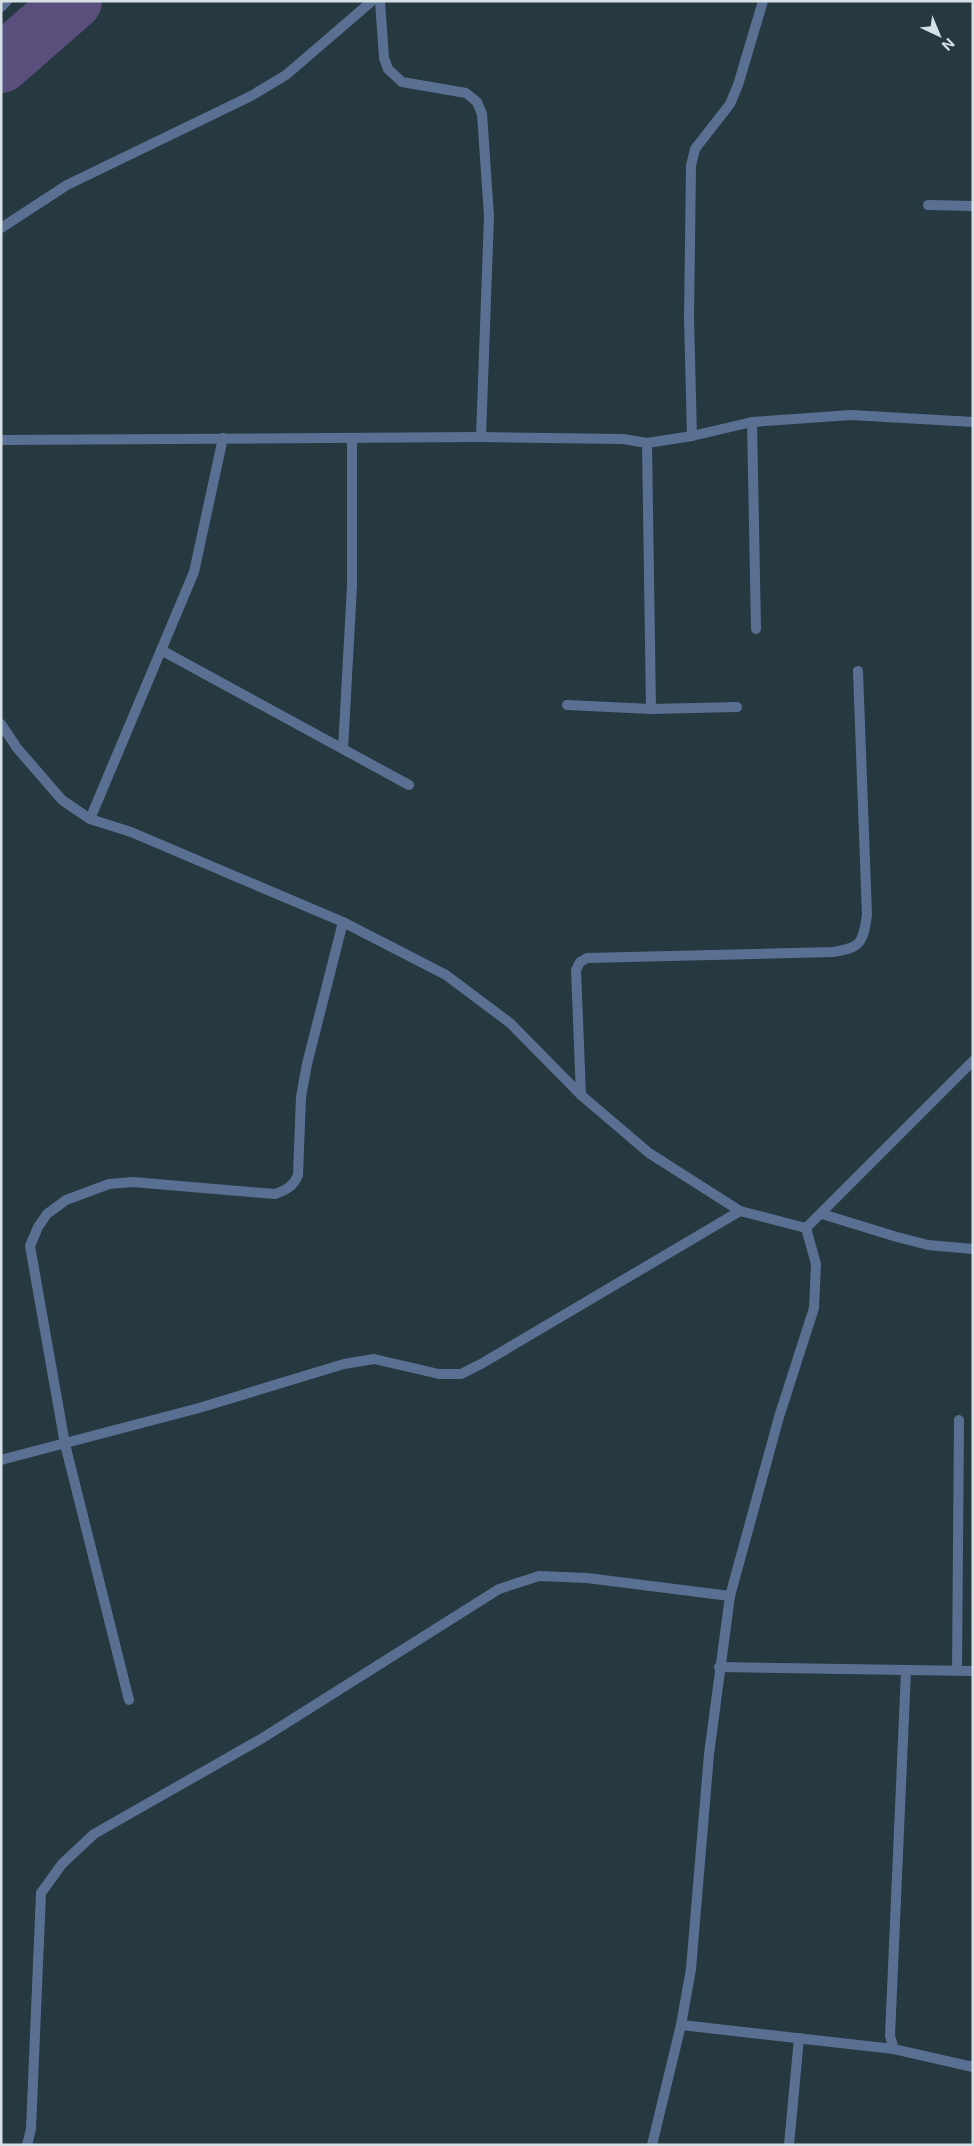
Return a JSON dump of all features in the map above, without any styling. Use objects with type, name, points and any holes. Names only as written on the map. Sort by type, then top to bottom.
[{"type":"street","points":[[1,8],[7,1]]},
{"type":"street","points":[[1,228],[67,185],[251,96],[286,75],[372,1]]},
{"type":"street","points":[[380,1],[384,58],[388,69],[402,82],[466,93],[477,102],[482,114],[489,224],[481,437]]},
{"type":"street","points":[[692,436],[689,318],[691,166],[695,149],[730,104],[738,85],[756,18],[763,1]]},
{"type":"street","points":[[928,205],[973,206]]},
{"type":"street","points":[[1,440],[481,437],[623,440],[647,443],[692,436],[752,422],[851,415],[973,422]]},
{"type":"street","points":[[752,422],[756,629]]},
{"type":"street","points":[[90,819],[194,572],[223,438]]},
{"type":"street","points":[[343,749],[352,586],[352,439]]},
{"type":"street","points":[[647,443],[651,709]]},
{"type":"street","points":[[161,650],[409,785]]},
{"type":"street","points":[[581,1095],[576,970],[580,962],[587,958],[832,952],[850,949],[864,937],[867,915],[858,671]]},
{"type":"street","points":[[568,705],[651,709],[736,707]]},
{"type":"street","points":[[1,724],[17,748],[62,800],[90,819],[148,839],[343,922],[446,975],[510,1023],[581,1095],[649,1153],[740,1211],[806,1228]]},
{"type":"street","points":[[129,1700],[64,1444],[30,1246],[38,1227],[48,1214],[66,1200],[109,1184],[133,1182],[275,1194],[288,1189],[295,1182],[298,1175],[301,1097],[307,1064],[343,922]]},
{"type":"street","points":[[806,1228],[973,1061]]},
{"type":"street","points":[[1,1460],[199,1408],[344,1364],[374,1359],[439,1374],[461,1374],[740,1211]]},
{"type":"street","points":[[822,1214],[928,1245],[973,1249]]},
{"type":"street","points":[[652,2145],[681,2025],[692,1968],[709,1754],[719,1667],[730,1596],[778,1417],[814,1308],[816,1264],[806,1228]]},
{"type":"street","points":[[957,1671],[959,1420]]},
{"type":"street","points":[[28,2145],[31,2129],[41,1893],[62,1864],[94,1834],[262,1738],[499,1589],[539,1576],[587,1578],[730,1596]]},
{"type":"street","points":[[719,1667],[973,1671]]},
{"type":"street","points":[[894,2049],[890,2036],[906,1671]]},
{"type":"street","points":[[681,2025],[894,2049],[973,2067]]},
{"type":"street","points":[[789,2145],[799,2038]]},
{"type":"waterway","points":[[1,64],[73,1]]}]
